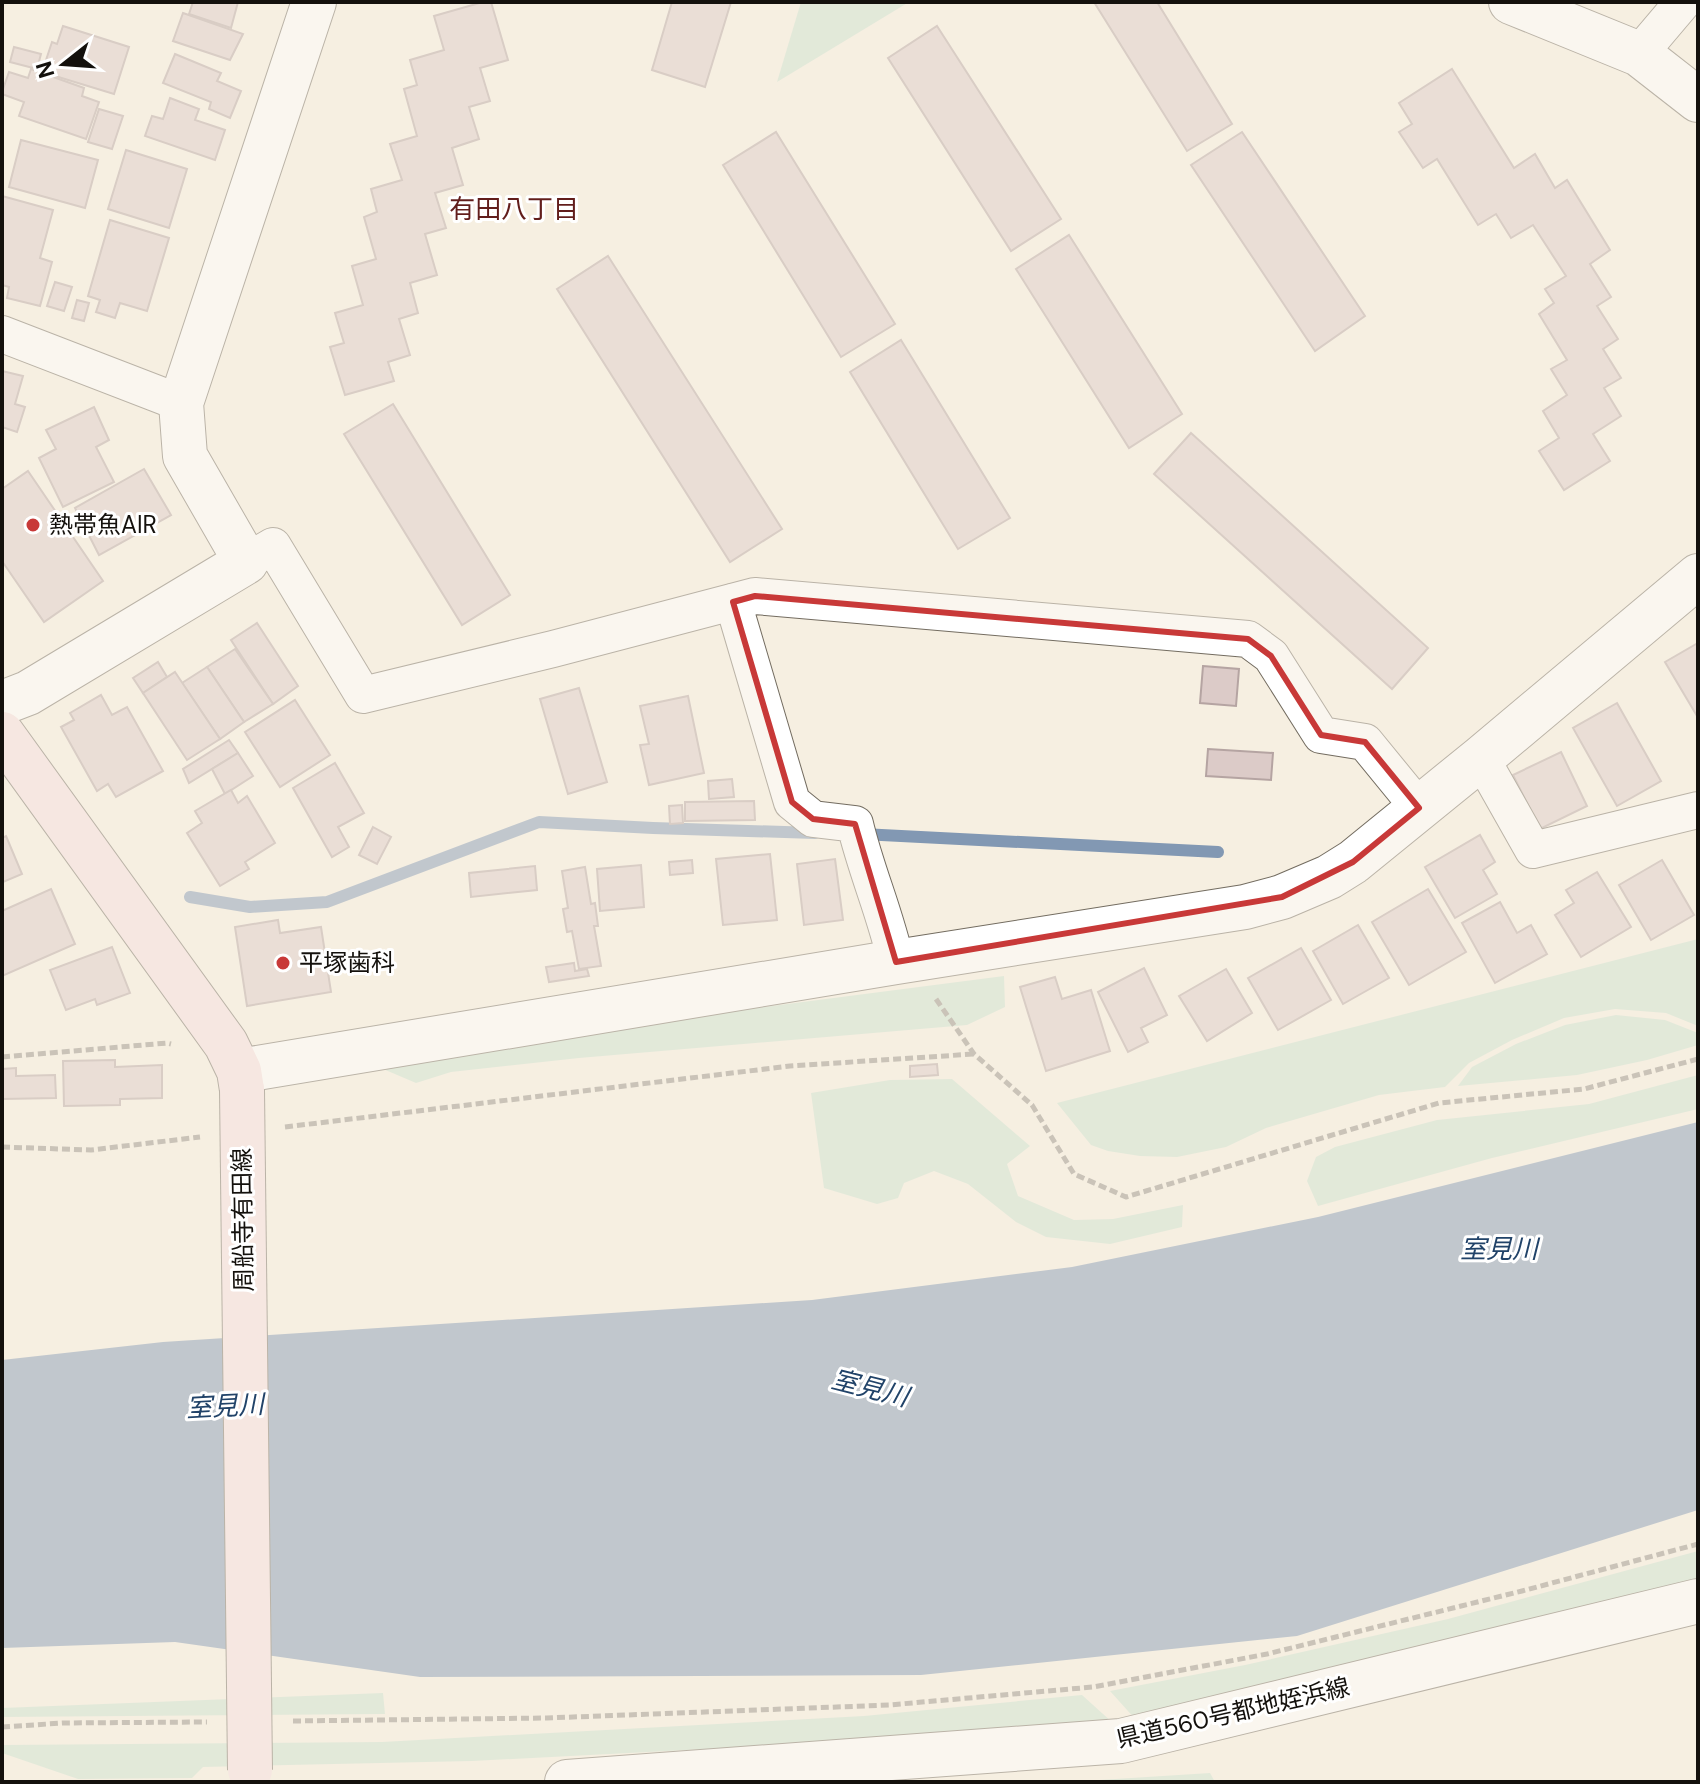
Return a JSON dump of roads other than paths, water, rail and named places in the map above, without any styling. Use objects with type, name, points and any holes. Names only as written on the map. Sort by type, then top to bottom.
[{"type":"main road","name":"周船寺有田線","points":[[2,734],[226,1044],[241,1080],[250,1776]]},
{"type":"street","points":[[246,562],[185,456],[181,403],[314,2]]},
{"type":"street","points":[[1511,2],[1639,54],[1698,100]]},
{"type":"street","points":[[1639,54],[1683,2]]},
{"type":"street","points":[[2,334],[181,403]]},
{"type":"street","points":[[2,703],[28,693],[273,546],[363,695],[755,596],[1248,639],[1271,656],[1321,735],[1365,742],[1419,808]]},
{"type":"street","points":[[241,1080],[906,960],[1245,907],[1282,897],[1329,877],[1353,862],[1698,576]]},
{"type":"street","points":[[733,602],[792,802],[813,819],[858,838],[890,932],[906,960]]},
{"type":"street","points":[[1481,758],[1533,850],[1698,810]]},
{"type":"street","name":"県道560号都地姪浜線","points":[[567,1782],[1121,1741],[1698,1601]]},
{"type":"water","name":"室見川","points":[[1698,1122],[1698,1510],[1297,1636],[921,1675],[420,1677],[175,1642],[2,1648],[2,1360],[163,1342],[812,1300],[1072,1267],[1318,1217]]},
{"type":"waterway","points":[[190,897],[250,907],[327,902],[539,822],[815,833]]},
{"type":"waterway","points":[[862,834],[1218,852]]},
{"type":"place","name":"熱帯魚AIR","points":[[33,525]]},
{"type":"place","name":"平塚歯科","points":[[283,963]]},
{"type":"district","name":"有田八丁目","points":[[514,209]]}]
